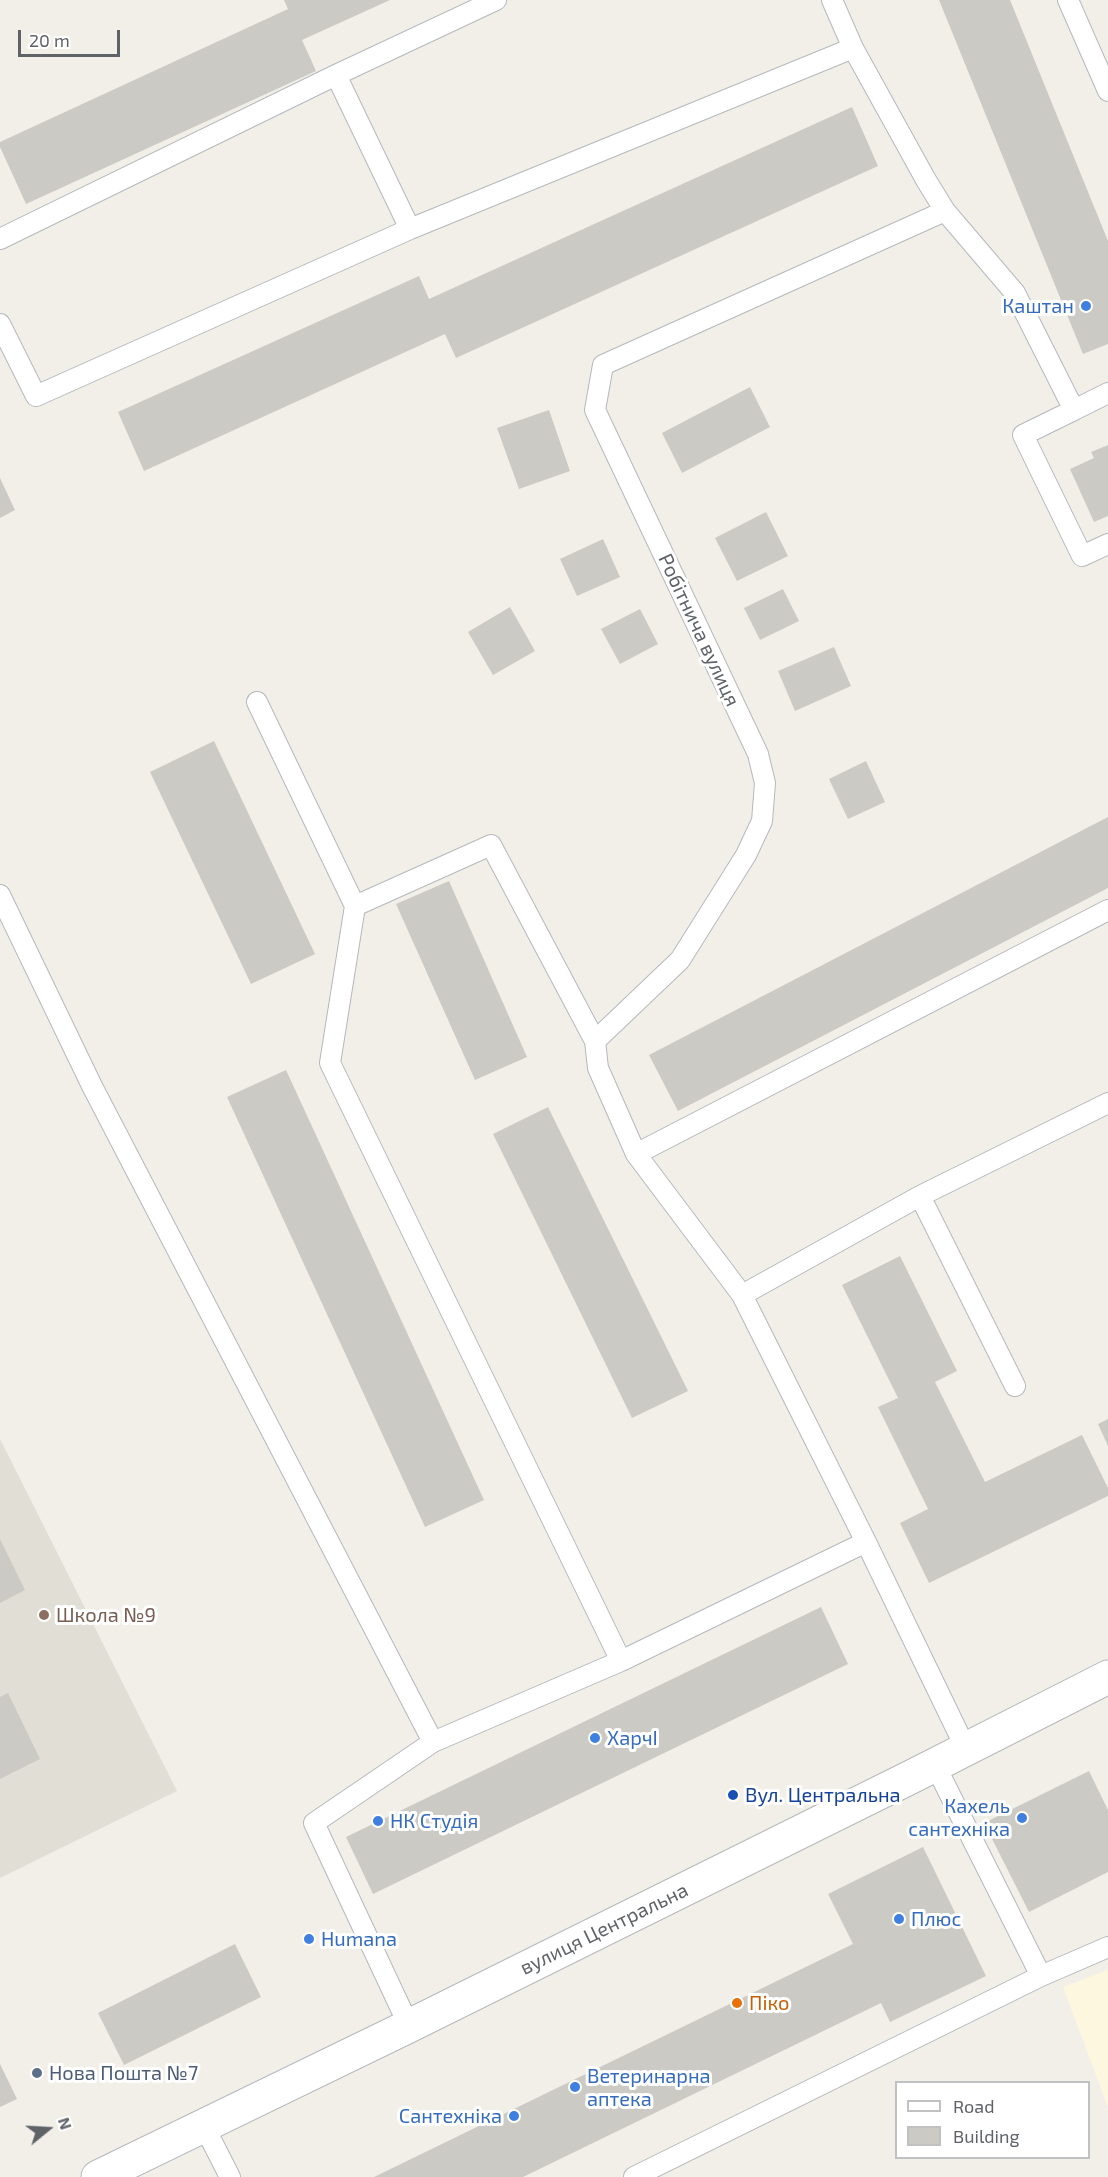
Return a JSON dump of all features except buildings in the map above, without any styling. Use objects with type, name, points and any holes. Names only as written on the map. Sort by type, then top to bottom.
[{"type":"street","name":"вулиця Центральна","points":[[98,2177],[409,2026],[1108,1677]]},
{"type":"lane","points":[[0,239],[336,75],[496,0]]},
{"type":"lane","points":[[832,0],[853,48],[926,180],[945,211],[1015,293],[1074,410]]},
{"type":"lane","points":[[1068,0],[1108,91]]},
{"type":"lane","points":[[0,324],[36,396],[410,229],[853,48]]},
{"type":"lane","points":[[336,75],[410,229]]},
{"type":"lane","name":"Робітнича вулиця","points":[[595,1041],[680,960],[746,855],[762,821],[765,783],[758,754],[595,410],[603,365],[945,211]]},
{"type":"lane","points":[[1108,393],[1023,435],[1082,556],[1108,543]]},
{"type":"lane","points":[[257,702],[355,906],[330,1063],[621,1661]]},
{"type":"lane","points":[[355,906],[491,845],[595,1041],[598,1068],[636,1154],[742,1295],[866,1542],[966,1749]]},
{"type":"lane","points":[[0,895],[93,1086],[433,1742]]},
{"type":"lane","points":[[636,1154],[1108,910]]},
{"type":"lane","points":[[742,1295],[920,1196],[1108,1103]]},
{"type":"lane","points":[[920,1196],[1015,1386]]},
{"type":"lane","points":[[409,2026],[314,1823],[433,1742],[621,1661],[866,1542]]},
{"type":"lane","points":[[934,1765],[1041,1976]]},
{"type":"lane","points":[[634,2177],[1041,1976],[1108,1947]]},
{"type":"lane","points":[[204,2126],[230,2177]]},
{"type":"shaded area","name":"Школа №9","points":[[0,1439],[177,1791],[0,1878]]},
{"type":"shaded area","points":[[1108,1970],[1108,2107],[1063,1987]]},
{"type":"place","name":"Каштан","points":[[1086,306]]},
{"type":"place","name":"Школа №9","points":[[44,1615]]},
{"type":"place","name":"ХарчI","points":[[595,1738]]},
{"type":"place","name":"Вул. Центральна","points":[[733,1795]]},
{"type":"place","name":"Кахель сантехніка","points":[[1022,1818]]},
{"type":"place","name":"НК Студія","points":[[378,1821]]},
{"type":"place","name":"Плюс","points":[[899,1919]]},
{"type":"place","name":"Humana","points":[[309,1939]]},
{"type":"place","name":"Піко","points":[[737,2003]]},
{"type":"place","name":"Нова Пошта №7","points":[[37,2073]]},
{"type":"place","name":"Ветеринарна аптека","points":[[575,2087]]},
{"type":"place","name":"Сантехніка","points":[[514,2116]]}]
